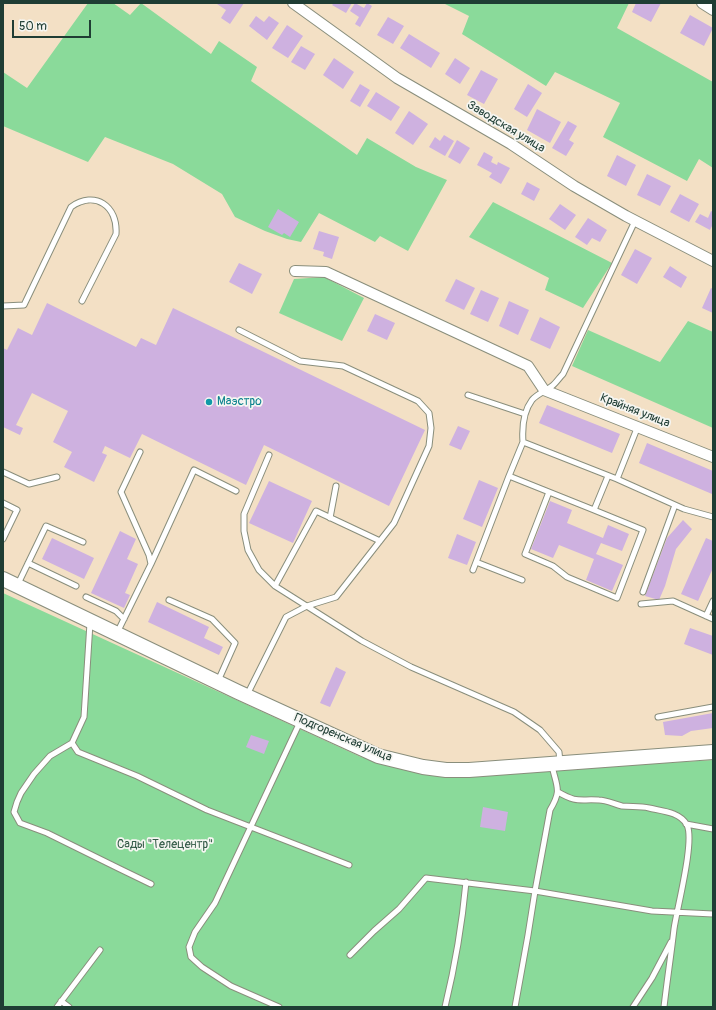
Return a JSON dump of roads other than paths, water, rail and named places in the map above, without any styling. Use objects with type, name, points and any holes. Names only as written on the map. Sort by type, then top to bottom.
[{"type":"street","name":"Заводская улица","points":[[293,3],[397,78],[511,144],[574,186],[635,221],[713,261]]},
{"type":"street","points":[[702,3],[713,10]]},
{"type":"street","points":[[295,271],[326,272],[528,366],[545,391]]},
{"type":"street","name":"Крайняя улица","points":[[545,391],[713,456]]},
{"type":"street","name":"Подгоренская улица","points":[[3,579],[246,696],[378,756],[423,767],[446,770],[469,770],[713,752]]},
{"type":"lane","points":[[3,306],[24,305],[71,207],[83,201],[95,200],[107,206],[115,217],[117,225],[116,234],[82,301]]},
{"type":"lane","points":[[473,570],[523,442],[522,428],[525,414],[532,401],[563,374],[635,221]]},
{"type":"lane","points":[[240,330],[300,361],[342,366],[418,401],[429,413],[431,428],[429,446],[394,523],[336,597],[307,606],[286,617],[246,696]]},
{"type":"lane","points":[[468,394],[525,414]]},
{"type":"lane","points":[[617,479],[638,426]]},
{"type":"lane","points":[[523,442],[617,479],[675,505],[713,518]]},
{"type":"lane","points":[[140,452],[121,492],[149,555],[150,564]]},
{"type":"lane","points":[[269,455],[244,514],[244,531],[248,550],[259,570],[275,586],[362,641],[411,667],[514,712],[540,730],[559,752],[556,764],[558,792],[550,810],[515,1007]]},
{"type":"lane","points":[[117,634],[194,470],[236,491]]},
{"type":"lane","points":[[3,472],[29,484],[57,477]]},
{"type":"lane","points":[[509,476],[549,492],[594,510],[643,530],[617,598],[567,577],[553,566],[525,554],[549,492]]},
{"type":"lane","points":[[594,510],[608,476]]},
{"type":"lane","points":[[330,518],[336,486]]},
{"type":"lane","points":[[3,503],[17,510],[3,539]]},
{"type":"lane","points":[[643,592],[675,505]]},
{"type":"lane","points":[[275,586],[316,511],[380,541]]},
{"type":"lane","points":[[17,586],[46,526],[83,542]]},
{"type":"lane","points":[[476,562],[522,580]]},
{"type":"lane","points":[[28,564],[76,586]]},
{"type":"lane","points":[[86,597],[116,611],[124,619]]},
{"type":"lane","points":[[169,600],[212,619],[235,642],[218,682]]},
{"type":"lane","points":[[641,604],[673,601],[713,619]]},
{"type":"lane","points":[[706,616],[713,601]]},
{"type":"lane","points":[[90,621],[84,717],[72,743],[50,756],[21,793],[14,812],[20,823],[47,832],[151,884]]},
{"type":"lane","points":[[658,717],[713,707]]},
{"type":"lane","points":[[279,1006],[231,986],[202,967],[191,957],[190,947],[195,932],[215,903],[300,720]]},
{"type":"lane","points":[[72,743],[78,752],[137,776],[207,810],[349,865]]},
{"type":"lane","points":[[558,792],[571,799],[581,801],[600,800],[624,806],[644,807],[667,812],[681,818],[686,824],[690,833],[673,938],[664,1007]]},
{"type":"lane","points":[[686,824],[713,829]]},
{"type":"lane","points":[[350,955],[399,909],[426,878],[535,891],[652,911],[713,914]]},
{"type":"lane","points":[[445,1007],[453,975],[462,924],[466,882]]},
{"type":"lane","points":[[633,1007],[652,978],[673,938]]},
{"type":"lane","points":[[57,1007],[100,950]]},
{"type":"lane","points":[[61,1001],[69,1007]]},
{"type":"place","name":"Маэстро","points":[[209,402]]},
{"type":"park label","name":"Сады \"Телецентр\"","points":[[165,845]]}]
